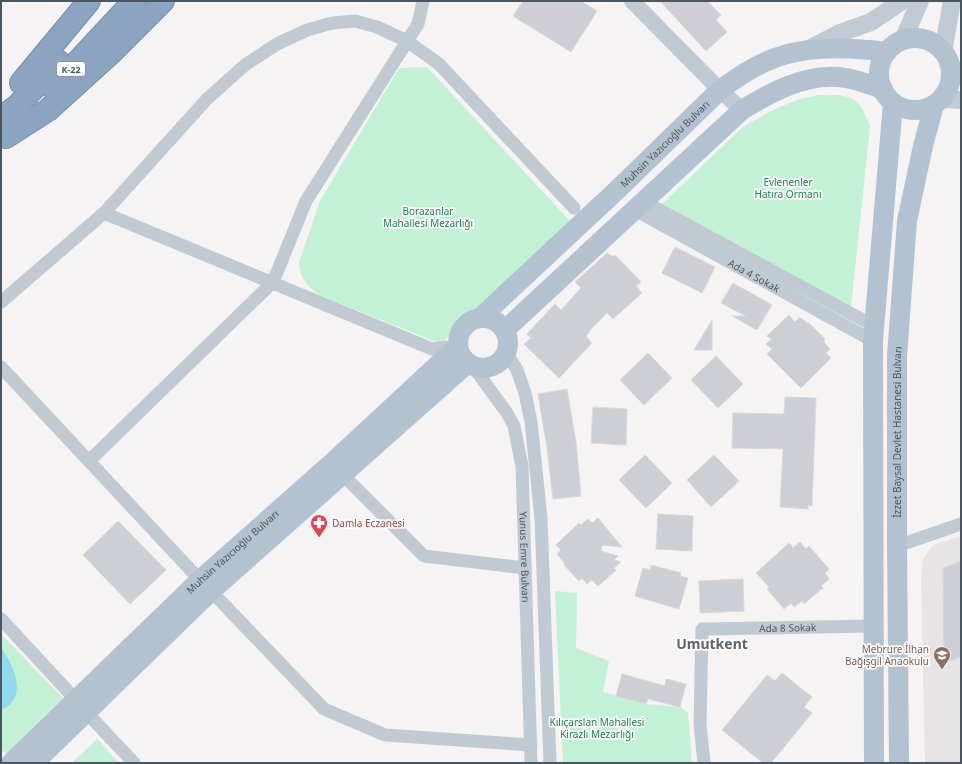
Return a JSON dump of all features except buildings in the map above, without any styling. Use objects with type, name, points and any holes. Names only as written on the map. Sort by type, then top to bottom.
[{"type":"highway","points":[[1,108],[89,1]]},
{"type":"highway","name":"K-22","points":[[3,133],[18,105],[118,1]]},
{"type":"highway","name":"K-22","points":[[3,133],[134,1]]},
{"type":"highway","points":[[3,133],[48,110],[113,51],[164,1]]},
{"type":"main road","points":[[805,52],[840,33],[870,22],[902,1]]},
{"type":"main road","points":[[904,40],[920,1]]},
{"type":"main road","points":[[952,1],[952,64],[952,75],[946,102],[915,111],[904,109],[888,96],[880,84],[879,73],[881,61],[895,44],[904,40],[916,38],[927,40],[937,45],[952,64]]},
{"type":"main road","name":"Muhsin Yazıcıoğlu Bulvarı","points":[[480,318],[616,191],[720,90],[739,76],[771,60],[791,53],[847,48],[887,52]]},
{"type":"main road","points":[[504,330],[640,206],[742,110],[769,94],[811,79],[826,77],[839,77],[888,96]]},
{"type":"main road","points":[[874,763],[873,334],[888,96]]},
{"type":"main road","name":"İzzet Baysal Devlet Hastanesi Bulvarı","points":[[899,763],[897,546],[898,356],[907,220],[923,146],[946,102]]},
{"type":"main road","points":[[480,318],[494,321],[504,330],[508,341],[506,352],[498,363],[492,366],[479,368],[466,358],[458,338],[461,331],[472,320],[480,318]]},
{"type":"main road","name":"Muhsin Yazıcıoğlu Bulvarı","points":[[11,763],[81,706],[333,462],[466,358]]},
{"type":"main road","points":[[206,586],[342,474],[466,358]]},
{"type":"main road","points":[[34,763],[81,706]]},
{"type":"street","points":[[89,461],[273,282],[306,201],[418,24],[423,1]]},
{"type":"street","points":[[632,1],[720,90],[742,110]]},
{"type":"street","points":[[1,302],[104,213],[207,99],[246,65],[277,44],[307,30],[332,23],[355,21],[377,27],[407,41],[439,64],[574,208]]},
{"type":"street","name":"Ada 4 Sokak","points":[[640,206],[873,334]]},
{"type":"street","points":[[104,213],[432,349],[466,358]]},
{"type":"street","points":[[506,352],[517,370],[523,387],[531,422],[541,518],[550,763]]},
{"type":"street","name":"Yunus Emre Bulvarı","points":[[466,358],[507,413],[514,426],[522,466],[531,763]]},
{"type":"street","points":[[1,367],[206,586],[324,709],[385,735],[530,745]]},
{"type":"street","points":[[342,474],[424,556],[525,568]]},
{"type":"street","points":[[897,546],[961,524]]},
{"type":"street","points":[[1,618],[134,763]]},
{"type":"street","name":"Ada 8 Sokak","points":[[704,763],[700,724],[702,629],[873,626]]},
{"type":"shaded area","name":"Mebrure İlhan Bağışgil Anaokulu","points":[[961,536],[961,763],[925,763],[921,578],[923,559],[933,545]]},
{"type":"green space","name":"Borazanlar Mahallesi Mezarlığı","points":[[427,67],[570,221],[441,344],[319,295],[305,281],[301,273],[299,262],[320,201],[399,68]]},
{"type":"green space","name":"Evlenenler Hatıra Ormanı","points":[[818,95],[846,96],[857,102],[862,108],[870,127],[851,307],[662,204],[744,126],[775,109],[797,100]]},
{"type":"green space","name":"Kılıçarslan Mahallesi Kirazlı Mezarlığı","points":[[555,591],[577,593],[576,648],[609,661],[603,692],[646,704],[680,707],[688,713],[692,763],[563,763]]},
{"type":"green space","points":[[1,634],[63,698],[6,754],[1,749]]},
{"type":"green space","points":[[97,739],[119,763],[72,763]]},
{"type":"water","points":[[1,648],[14,672],[17,690],[15,698],[10,705],[1,710]]},
{"type":"place","name":"Damla Eczanesi","points":[[319,538]]},
{"type":"place","name":"Mebrure İlhan Bağışgil Anaokulu","points":[[942,670]]},
{"type":"district","name":"Umutkent","points":[[712,643]]}]
